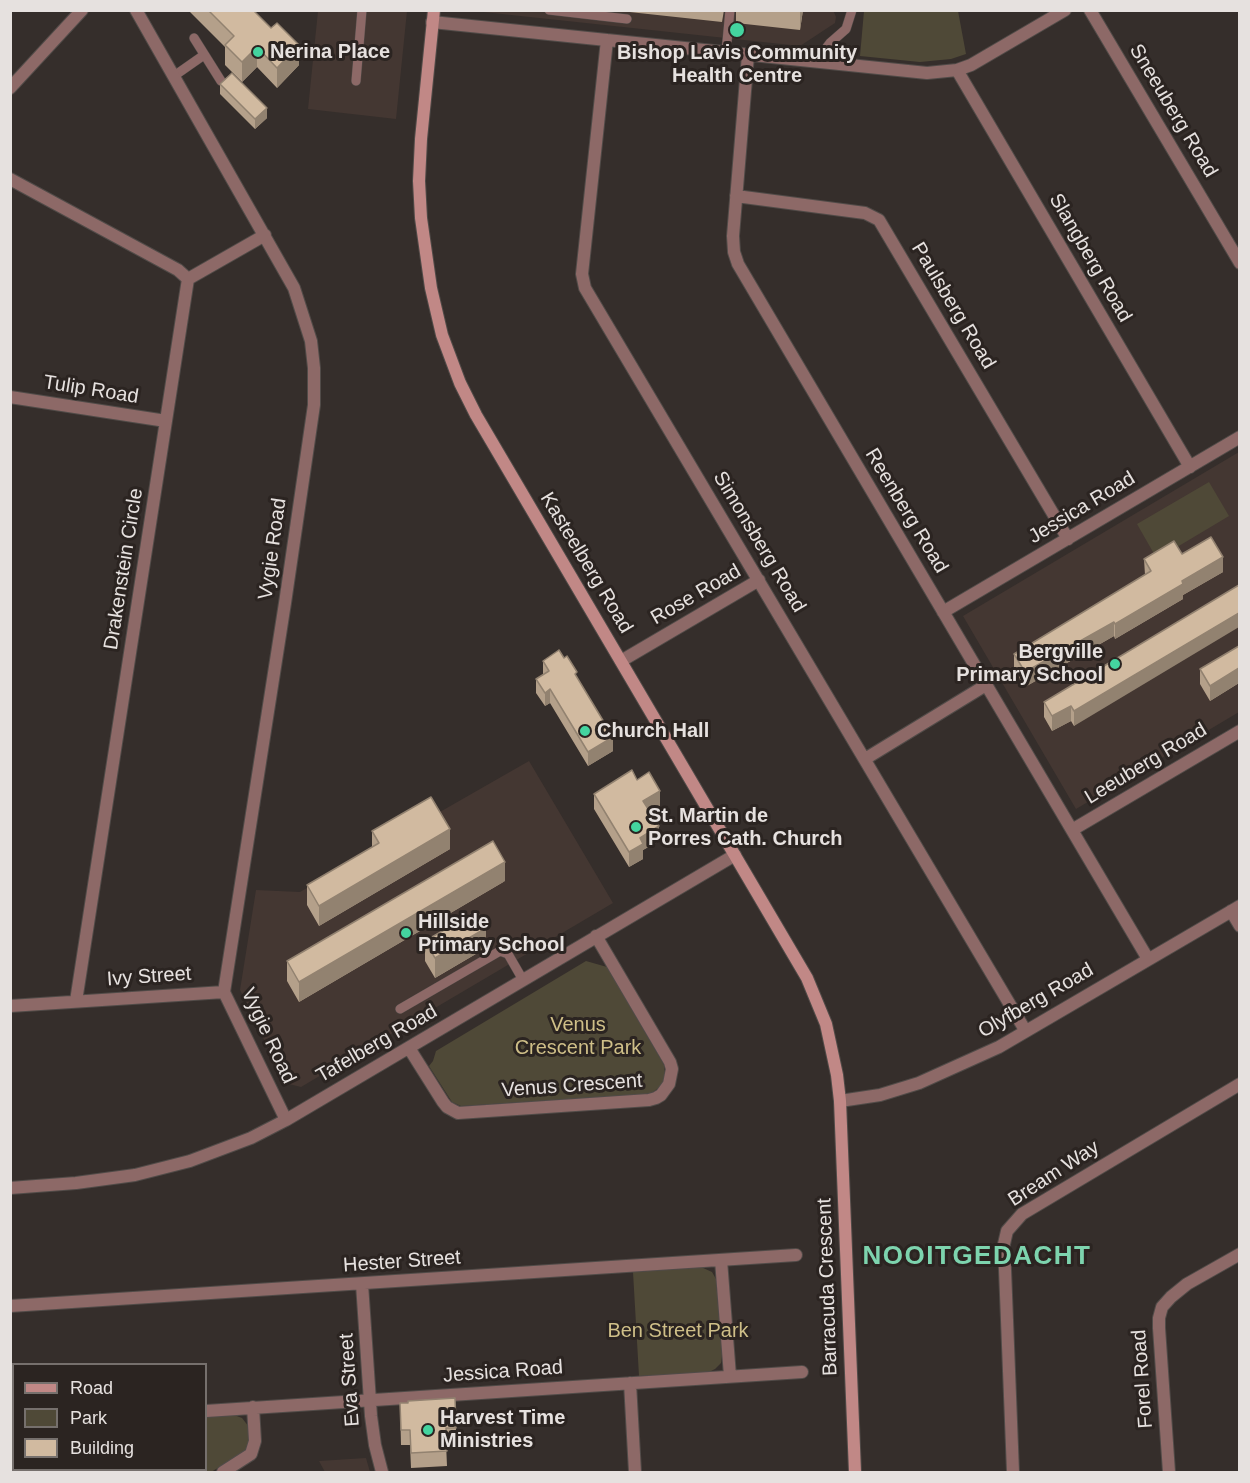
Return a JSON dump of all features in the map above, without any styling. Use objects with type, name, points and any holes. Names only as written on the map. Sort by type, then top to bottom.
[{"type":"street","points":[[10,88],[82,10]]},
{"type":"street","name":"Vygie Road","points":[[136,10],[294,288],[304,314],[312,350],[314,405],[224,992],[286,1120]]},
{"type":"street","points":[[433,16],[607,40],[927,73],[957,70],[985,58],[1065,10]]},
{"type":"street","name":"Sneeuberg Road","points":[[1090,10],[1239,263]]},
{"type":"street","name":"Kasteelberg Road","points":[[433,16],[421,139],[419,181],[421,218],[442,335],[460,383],[476,415],[807,978],[832,1049],[840,1101]]},
{"type":"street","name":"Simonsberg Road","points":[[607,40],[582,274],[587,292],[1025,1030]]},
{"type":"street","name":"Reenberg Road","points":[[748,55],[732,244],[738,264],[1148,959]]},
{"type":"street","name":"Slangberg Road","points":[[957,70],[1190,467]]},
{"type":"street","points":[[10,179],[178,270],[188,279],[265,235]]},
{"type":"street","name":"Paulsberg Road","points":[[736,196],[865,213],[879,220],[1068,539]]},
{"type":"street","name":"Drakenstein Circle","points":[[76,1001],[188,279]]},
{"type":"street","name":"Tulip Road","points":[[10,397],[166,421]]},
{"type":"street","name":"Jessica Road","points":[[943,612],[1239,437]]},
{"type":"street","name":"Rose Road","points":[[621,661],[759,580]]},
{"type":"street","points":[[865,759],[986,685]]},
{"type":"street","name":"Leeuberg Road","points":[[1072,830],[1239,731]]},
{"type":"street","name":"Tafelberg Road","points":[[10,1188],[115,1179],[169,1168],[231,1146],[286,1120],[735,855]]},
{"type":"street","points":[[1235,908],[1239,926]]},
{"type":"street","name":"Olyfberg Road","points":[[840,1101],[879,1095],[919,1083],[999,1047],[1235,908]]},
{"type":"street","name":"Venus Crescent","points":[[409,1048],[443,1102],[458,1113],[656,1098],[669,1084],[672,1069],[670,1062],[596,936]]},
{"type":"street","name":"Ivy Street","points":[[76,1001],[224,992]]},
{"type":"street","points":[[10,1006],[76,1001]]},
{"type":"street","name":"Bream Way","points":[[1013,1473],[1004,1244],[1007,1231],[1022,1214],[1239,1084]]},
{"type":"street","name":"Barracuda Crescent","points":[[840,1101],[855,1473]]},
{"type":"street","name":"Forel Road","points":[[1169,1473],[1159,1328],[1162,1307],[1187,1284],[1239,1254]]},
{"type":"street","name":"Hester Street","points":[[10,1306],[796,1255]]},
{"type":"street","points":[[720,1260],[730,1376]]},
{"type":"street","name":"Eva Street","points":[[362,1284],[375,1445],[382,1473]]},
{"type":"street","name":"Jessica Road","points":[[207,1410],[802,1372]]},
{"type":"street","points":[[630,1383],[635,1473]]},
{"type":"street","points":[[223,1473],[251,1454],[255,1441],[253,1407]]},
{"type":"lane","points":[[356,81],[362,10]]},
{"type":"lane","points":[[549,10],[627,19]]},
{"type":"lane","points":[[726,52],[730,10]]},
{"type":"lane","points":[[816,62],[830,43],[846,28],[852,10]]},
{"type":"lane","points":[[194,38],[221,81]]},
{"type":"lane","points":[[174,76],[204,55]]},
{"type":"lane","points":[[400,1009],[500,951],[508,954],[523,980]]},
{"type":"shaded area","name":"Bishop Lavis Community Health Centre","points":[[833,10],[836,17],[835,23],[800,46],[474,11]]},
{"type":"shaded area","points":[[318,11],[407,11],[396,119],[308,109]]},
{"type":"shaded area","name":"Bergville Primary School","points":[[1239,452],[1239,712],[1076,809],[963,616]]},
{"type":"shaded area","name":"Hillside Primary School","points":[[529,761],[613,903],[301,1087],[285,1083],[240,990],[256,890],[300,892]]},
{"type":"shaded area","points":[[366,1458],[370,1472],[325,1472],[319,1461]]},
{"type":"green space","points":[[864,11],[958,11],[966,54],[951,59],[920,62],[860,56]]},
{"type":"green space","points":[[1209,482],[1229,516],[1157,559],[1137,524]]},
{"type":"green space","name":"Venus Crescent Park","points":[[586,961],[607,967],[664,1065],[665,1075],[662,1085],[647,1094],[461,1106],[452,1102],[429,1066],[436,1051]]},
{"type":"green space","name":"Ben Street Park","points":[[701,1267],[712,1272],[716,1279],[721,1363],[707,1373],[639,1376],[633,1272]]},
{"type":"green space","points":[[234,1415],[242,1418],[249,1427],[247,1449],[211,1472],[53,1471],[207,1471],[207,1416]]},
{"type":"building","points":[[208,10],[253,10],[271,28],[277,23],[299,45],[277,68],[257,47],[242,62],[225,45],[234,36]]},
{"type":"building","points":[[232,73],[267,108],[255,119],[220,84]]},
{"type":"building","points":[[1211,537],[1223,557],[1182,581],[1183,584],[1115,624],[1114,622],[1025,672],[1014,654],[1151,571],[1144,559],[1174,541],[1182,554]]},
{"type":"building","points":[[1239,585],[1239,613],[1074,711],[1071,706],[1052,716],[1044,702]]},
{"type":"building","points":[[1239,646],[1239,668],[1210,686],[1200,669]]},
{"type":"building","points":[[559,650],[564,658],[567,656],[577,672],[575,674],[613,737],[588,752],[550,689],[545,693],[536,679],[549,671],[543,661]]},
{"type":"building","points":[[632,770],[637,780],[649,772],[660,791],[643,801],[659,826],[640,838],[643,844],[629,852],[594,794]]},
{"type":"building","points":[[431,797],[450,829],[319,906],[307,885],[379,843],[372,831]]},
{"type":"building","points":[[493,841],[505,862],[299,982],[287,961]]},
{"type":"building","points":[[477,911],[486,928],[435,958],[425,941]]},
{"type":"building","name":"Harvest Time Ministries","points":[[455,1398],[456,1428],[446,1428],[447,1451],[411,1453],[410,1430],[401,1430],[400,1403]]},
{"type":"place","name":"Bishop Lavis Community Health Centre","points":[[737,30]]},
{"type":"place","name":"Nerina Place","points":[[258,52]]},
{"type":"place","name":"Bergville Primary School","points":[[1115,664]]},
{"type":"place","name":"Church Hall","points":[[585,731]]},
{"type":"place","name":"St. Martin de Porres Cath. Church","points":[[636,827]]},
{"type":"place","name":"Hillside Primary School","points":[[406,933]]},
{"type":"place","name":"Harvest Time Ministries","points":[[428,1430]]},
{"type":"district","name":"NOOITGEDACHT","points":[[977,1257]]}]
